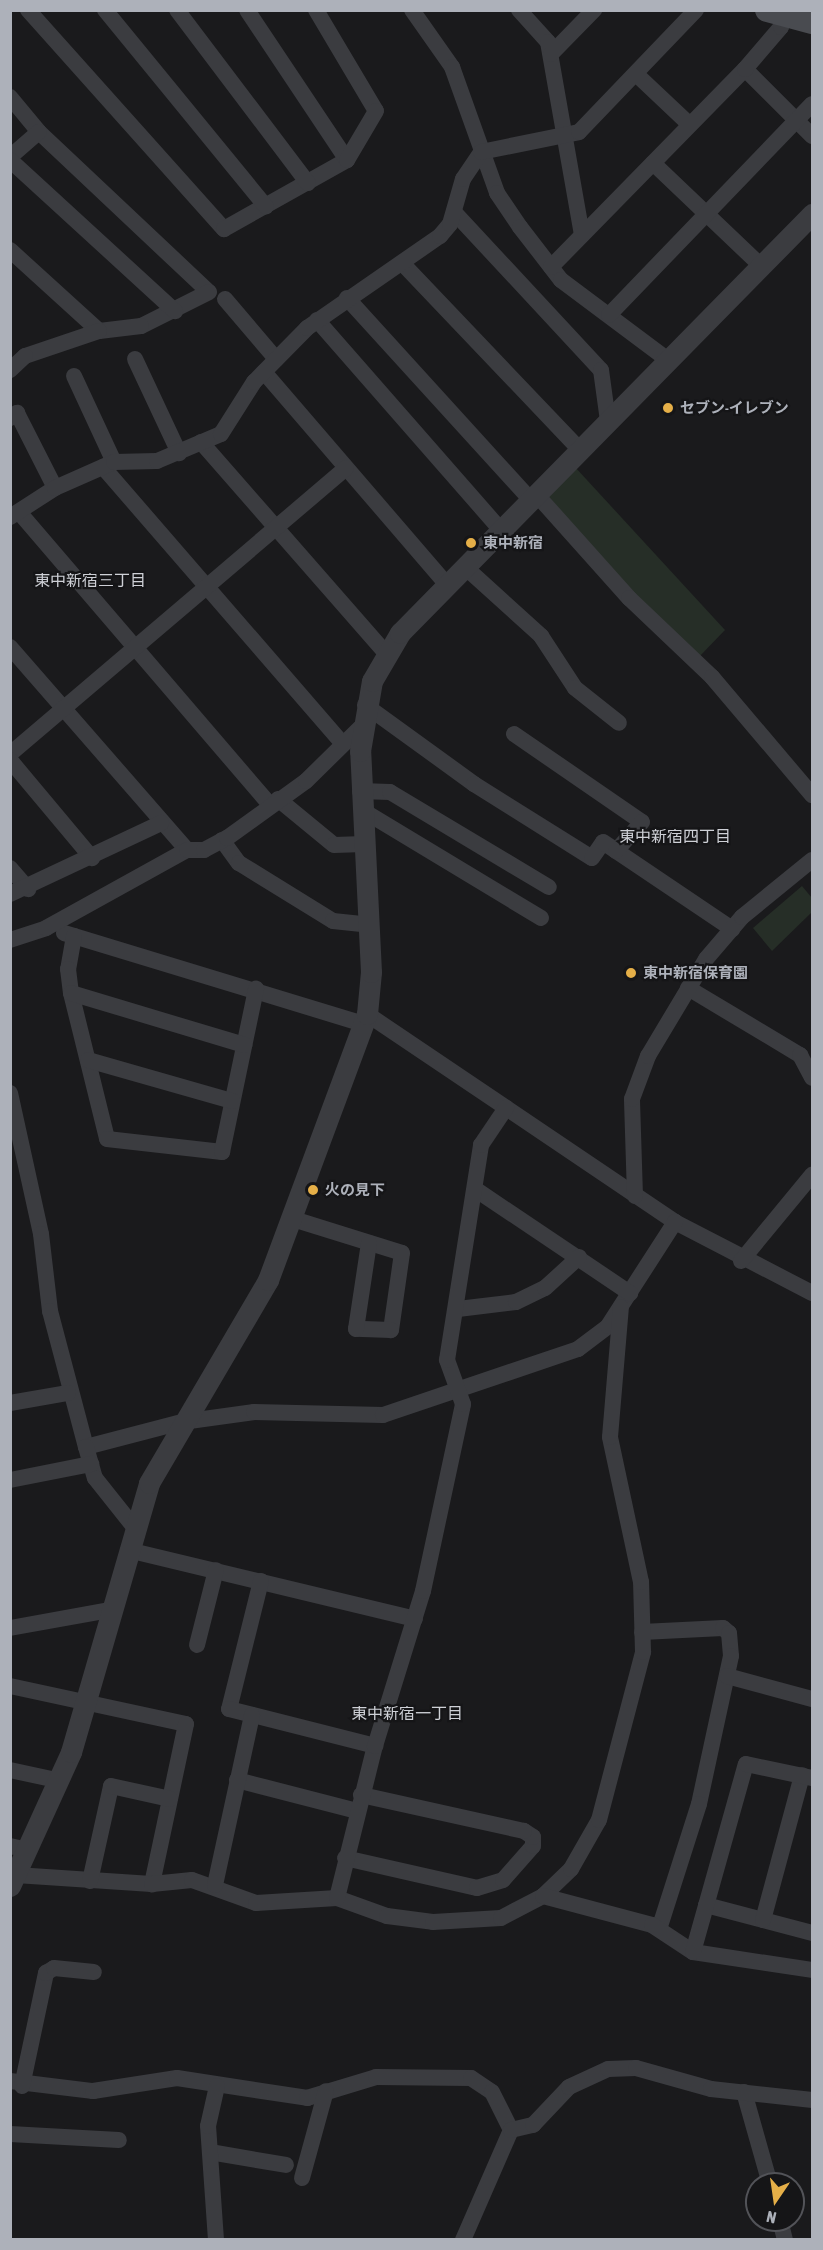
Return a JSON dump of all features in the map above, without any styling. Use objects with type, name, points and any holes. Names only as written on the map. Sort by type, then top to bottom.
[{"type":"main road","points":[[778,12],[813,22]]},
{"type":"street","points":[[28,10],[224,229],[347,160],[376,111],[315,10]]},
{"type":"street","points":[[105,10],[266,207]]},
{"type":"street","points":[[177,10],[308,183]]},
{"type":"street","points":[[247,10],[347,160]]},
{"type":"street","points":[[412,10],[453,67],[497,193],[551,267],[668,360]]},
{"type":"street","points":[[519,10],[548,42],[582,234]]},
{"type":"street","points":[[551,54],[594,10]]},
{"type":"street","points":[[364,844],[334,845],[274,801],[14,515],[55,488],[108,464],[157,461],[220,434],[264,372],[317,320],[347,298],[403,264],[440,236],[454,212],[463,179],[481,152],[579,132],[696,10]]},
{"type":"street","points":[[551,267],[745,69],[781,27],[778,12]]},
{"type":"street","points":[[745,69],[813,136]]},
{"type":"street","points":[[636,74],[689,124]]},
{"type":"street","points":[[10,96],[39,132],[209,292],[141,326],[99,331],[25,356],[10,370]]},
{"type":"street","points":[[609,315],[704,212],[813,104]]},
{"type":"street","points":[[39,132],[10,158],[175,310]]},
{"type":"street","points":[[653,163],[761,266]]},
{"type":"street","points":[[454,212],[601,369],[608,421]]},
{"type":"street","points":[[626,1300],[610,1437],[641,1582],[643,1652],[598,1820],[572,1869],[543,1896],[501,1918],[474,1923],[387,1916],[337,1898],[256,1903],[216,1886],[192,1880],[152,1884],[13,1880],[20,1848],[61,1781],[134,1527],[149,1483],[182,1422],[268,1280],[293,1219],[365,1019],[369,925],[361,800],[360,728],[365,705],[386,653],[447,585],[813,214]]},
{"type":"street","points":[[10,250],[99,331]]},
{"type":"street","points":[[403,264],[580,450]]},
{"type":"street","points":[[347,298],[628,598],[712,677],[813,795]]},
{"type":"street","points":[[225,300],[276,359]]},
{"type":"street","points":[[317,320],[501,530]]},
{"type":"street","points":[[135,359],[179,453]]},
{"type":"street","points":[[264,372],[447,585]]},
{"type":"street","points":[[74,376],[108,464],[204,588],[341,742]]},
{"type":"street","points":[[10,417],[16,412],[55,488]]},
{"type":"street","points":[[201,442],[386,653]]},
{"type":"street","points":[[10,754],[346,468]]},
{"type":"street","points":[[465,567],[541,636],[575,688],[619,723]]},
{"type":"street","points":[[10,647],[62,710],[187,850]]},
{"type":"street","points":[[365,705],[474,784],[592,858],[603,842],[732,929]]},
{"type":"street","points":[[10,940],[46,928],[187,850],[222,840],[274,801],[306,781],[341,742],[360,728]]},
{"type":"street","points":[[514,734],[642,822],[616,851]]},
{"type":"street","points":[[10,759],[92,858]]},
{"type":"street","points":[[361,800],[390,792],[549,887]]},
{"type":"street","points":[[361,800],[541,918]]},
{"type":"street","points":[[10,894],[28,889],[162,823]]},
{"type":"street","points":[[222,840],[238,863],[333,921],[369,925]]},
{"type":"street","points":[[635,1196],[632,1099],[648,1056],[688,988],[732,929],[813,860]]},
{"type":"street","points":[[10,868],[28,889]]},
{"type":"street","points":[[46,928],[365,1019],[506,1108],[675,1222],[741,1260],[813,1293]]},
{"type":"street","points":[[74,936],[68,969],[70,993],[106,1139],[222,1152],[256,989]]},
{"type":"street","points":[[688,988],[800,1055],[813,1078]]},
{"type":"street","points":[[70,993],[244,1045]]},
{"type":"street","points":[[88,1060],[232,1101]]},
{"type":"street","points":[[10,1093],[68,1393],[95,1478],[134,1527]]},
{"type":"street","points":[[337,1898],[359,1803],[415,1619],[463,1404],[447,1360],[458,1309],[481,1145],[506,1108]]},
{"type":"street","points":[[741,1260],[813,1175]]},
{"type":"street","points":[[475,1189],[579,1257],[626,1300]]},
{"type":"street","points":[[293,1219],[402,1253],[391,1330],[356,1329],[369,1243]]},
{"type":"street","points":[[86,1447],[182,1422],[254,1412],[383,1415],[457,1387],[578,1349],[595,1339],[626,1300],[675,1222]]},
{"type":"street","points":[[458,1309],[516,1302],[545,1288],[579,1257]]},
{"type":"street","points":[[10,1403],[68,1393]]},
{"type":"street","points":[[10,1480],[91,1464]]},
{"type":"street","points":[[128,1550],[415,1619]]},
{"type":"street","points":[[197,1645],[216,1570]]},
{"type":"street","points":[[261,1581],[229,1708],[375,1746]]},
{"type":"street","points":[[10,1628],[110,1610]]},
{"type":"street","points":[[642,1632],[723,1628],[729,1633],[727,1676],[699,1804],[659,1929]]},
{"type":"street","points":[[727,1676],[813,1699]]},
{"type":"street","points":[[10,1686],[186,1724],[152,1884]]},
{"type":"street","points":[[216,1886],[252,1715]]},
{"type":"street","points":[[693,1952],[746,1764],[807,1776],[763,1920]]},
{"type":"street","points":[[10,1770],[61,1781]]},
{"type":"street","points":[[237,1780],[524,1831],[532,1837],[532,1846],[503,1880],[477,1888],[345,1858]]},
{"type":"street","points":[[90,1881],[111,1786],[170,1799]]},
{"type":"street","points":[[543,1896],[659,1929],[693,1952],[813,1970]]},
{"type":"street","points":[[706,1905],[813,1933]]},
{"type":"street","points":[[94,1972],[54,1968],[46,1973],[16,2084],[52,2082],[93,2091],[177,2078],[280,2097],[307,2098],[376,2077],[471,2078],[492,2092],[511,2130]]},
{"type":"street","points":[[511,2130],[533,2125],[569,2087],[608,2070],[636,2068],[744,2092],[813,2100]]},
{"type":"street","points":[[216,2240],[208,2126],[217,2086]]},
{"type":"street","points":[[302,2178],[326,2091]]},
{"type":"street","points":[[744,2092],[767,2172]]},
{"type":"street","points":[[463,2240],[511,2130]]},
{"type":"street","points":[[10,2134],[119,2140]]},
{"type":"street","points":[[210,2152],[286,2165]]},
{"type":"shaded area","points":[[575,467],[725,630],[698,658],[631,595],[549,497]]},
{"type":"shaded area","points":[[802,886],[812,898],[812,912],[772,951],[753,928]]},
{"type":"place","name":"セブン-イレブン","points":[[668,408]]},
{"type":"place","name":"東中新宿","points":[[471,543]]},
{"type":"place","name":"東中新宿保育園","points":[[631,973]]},
{"type":"place","name":"火の見下","points":[[313,1190]]},
{"type":"district","name":"東中新宿三丁目","points":[[90,580]]},
{"type":"district","name":"東中新宿四丁目","points":[[675,836]]},
{"type":"district","name":"東中新宿一丁目","points":[[407,1713]]}]
